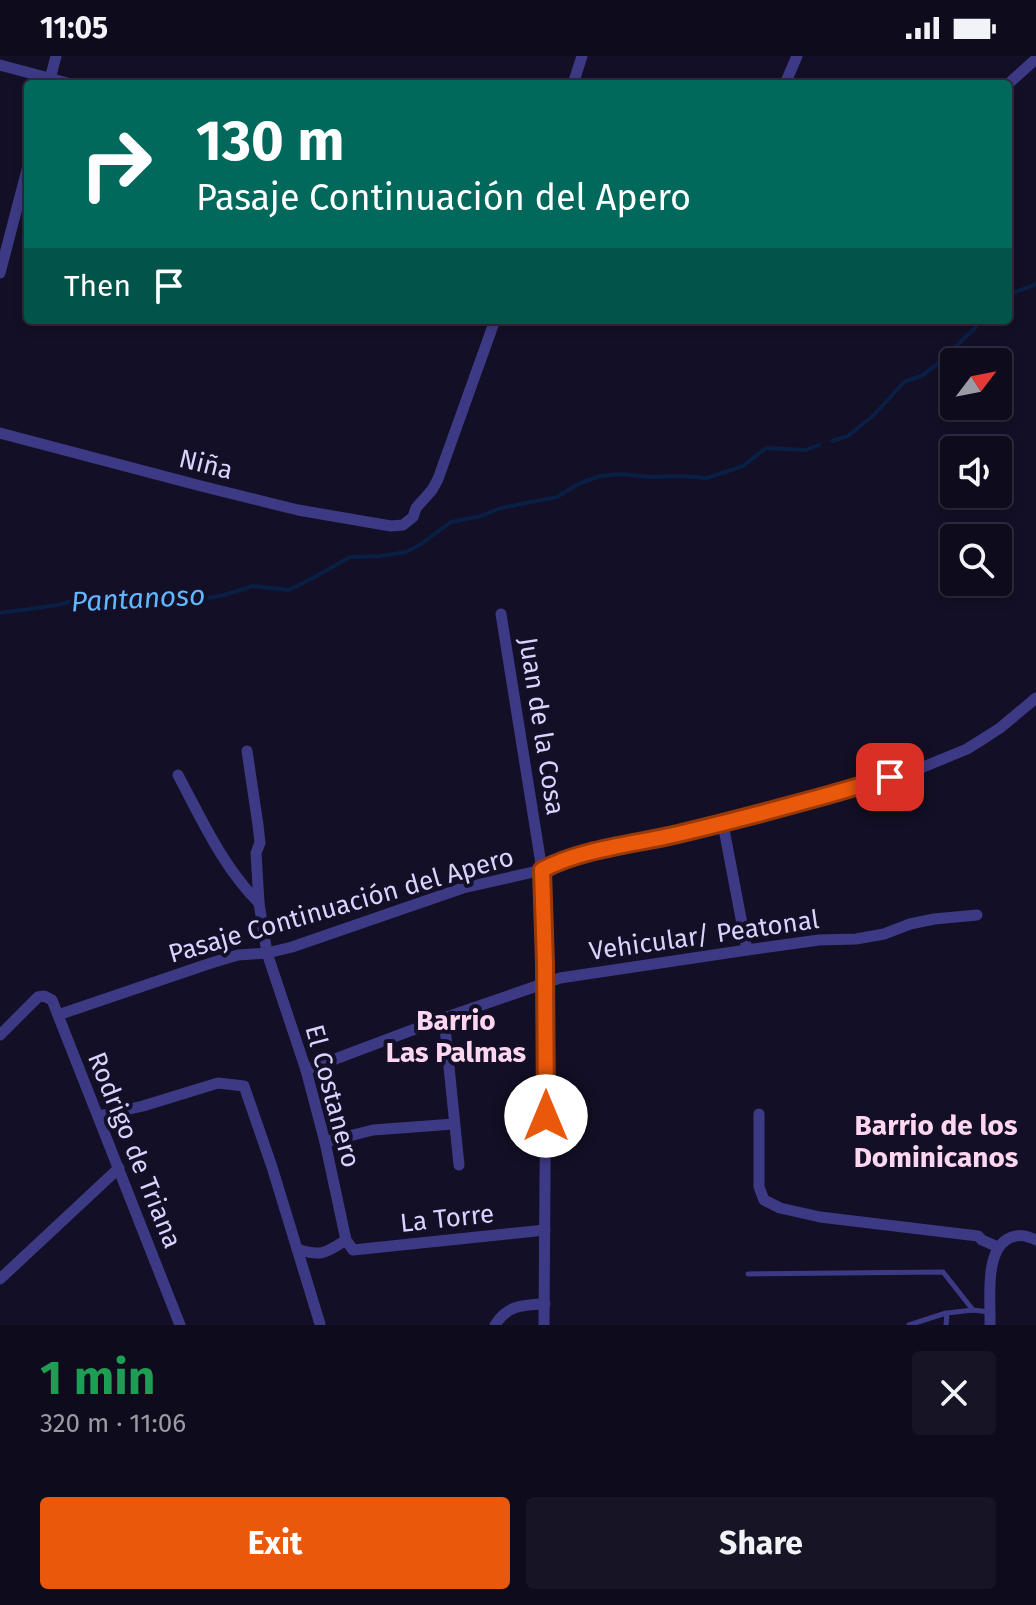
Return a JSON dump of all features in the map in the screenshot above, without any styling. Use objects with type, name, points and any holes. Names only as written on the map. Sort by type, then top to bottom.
[{"type":"street","points":[[50,80],[56,56]]},
{"type":"street","points":[[574,80],[582,56]]},
{"type":"street","points":[[787,80],[797,56]]},
{"type":"street","points":[[1012,80],[1036,59]]},
{"type":"street","points":[[0,65],[47,80]]},
{"type":"street","points":[[0,273],[24,181]]},
{"type":"street","name":"Niña","points":[[0,433],[298,510],[391,526],[403,525],[413,517],[416,508],[438,479],[494,324]]},
{"type":"street","name":"Juan de la Cosa","points":[[501,614],[542,870],[546,1035],[544,1325]]},
{"type":"street","name":"Pasaje Continuación del Apero","points":[[58,1015],[238,955],[292,947],[463,888],[542,870],[583,855],[723,824],[916,770],[967,749],[1000,728],[1036,698]]},
{"type":"street","points":[[247,751],[260,843],[256,853],[259,903],[267,953]]},
{"type":"street","points":[[178,775],[218,850],[243,888],[259,903]]},
{"type":"street","points":[[723,824],[747,950]]},
{"type":"street","name":"Vehicular/ Peatonal","points":[[306,1070],[560,978],[819,940],[856,939],[934,919],[977,915]]},
{"type":"street","name":"El Costanero","points":[[267,953],[306,1070],[350,1245]]},
{"type":"street","name":"Rodrigo de Triana","points":[[0,1035],[38,997],[52,1000],[180,1325]]},
{"type":"street","points":[[444,1018],[459,1165]]},
{"type":"street","points":[[98,1116],[218,1083],[244,1086],[320,1324]]},
{"type":"street","points":[[759,1114],[759,1187],[764,1200],[780,1208],[820,1217],[978,1236],[998,1247]]},
{"type":"street","points":[[325,1142],[373,1130],[454,1124]]},
{"type":"street","points":[[0,1279],[119,1168]]},
{"type":"street","name":"La Torre","points":[[315,1255],[350,1245],[545,1230]]},
{"type":"street","points":[[990,1319],[991,1265],[998,1247],[1006,1239],[1016,1236],[1026,1235],[1036,1240]]},
{"type":"street","points":[[297,1249],[315,1255],[307,1283]]},
{"type":"street","points":[[495,1325],[515,1306],[545,1304]]},
{"type":"lane","points":[[748,1274],[943,1272],[973,1310],[990,1319]]},
{"type":"lane","points":[[909,1325],[947,1313],[973,1310]]},
{"type":"lane","points":[[946,1325],[947,1313]]},
{"type":"waterway","name":"Pantanoso","points":[[1012,293],[1036,284]]},
{"type":"waterway","name":"Pantanoso","points":[[832,441],[848,436],[875,414],[904,382],[921,376],[935,366],[978,324]]},
{"type":"waterway","name":"Pantanoso","points":[[0,613],[58,605],[99,594],[197,600],[253,586],[289,590],[350,557],[406,552],[451,522],[557,497],[578,484],[600,476],[707,478],[743,466],[766,448],[806,450],[819,445]]},
{"type":"district","name":"Barrio Las Palmas","points":[[456,1036]]},
{"type":"district","name":"Barrio de los Dominicanos","points":[[936,1141]]},
{"type":"route","points":[[546,1116],[542,870],[583,855],[734,821],[890,777]]}]
